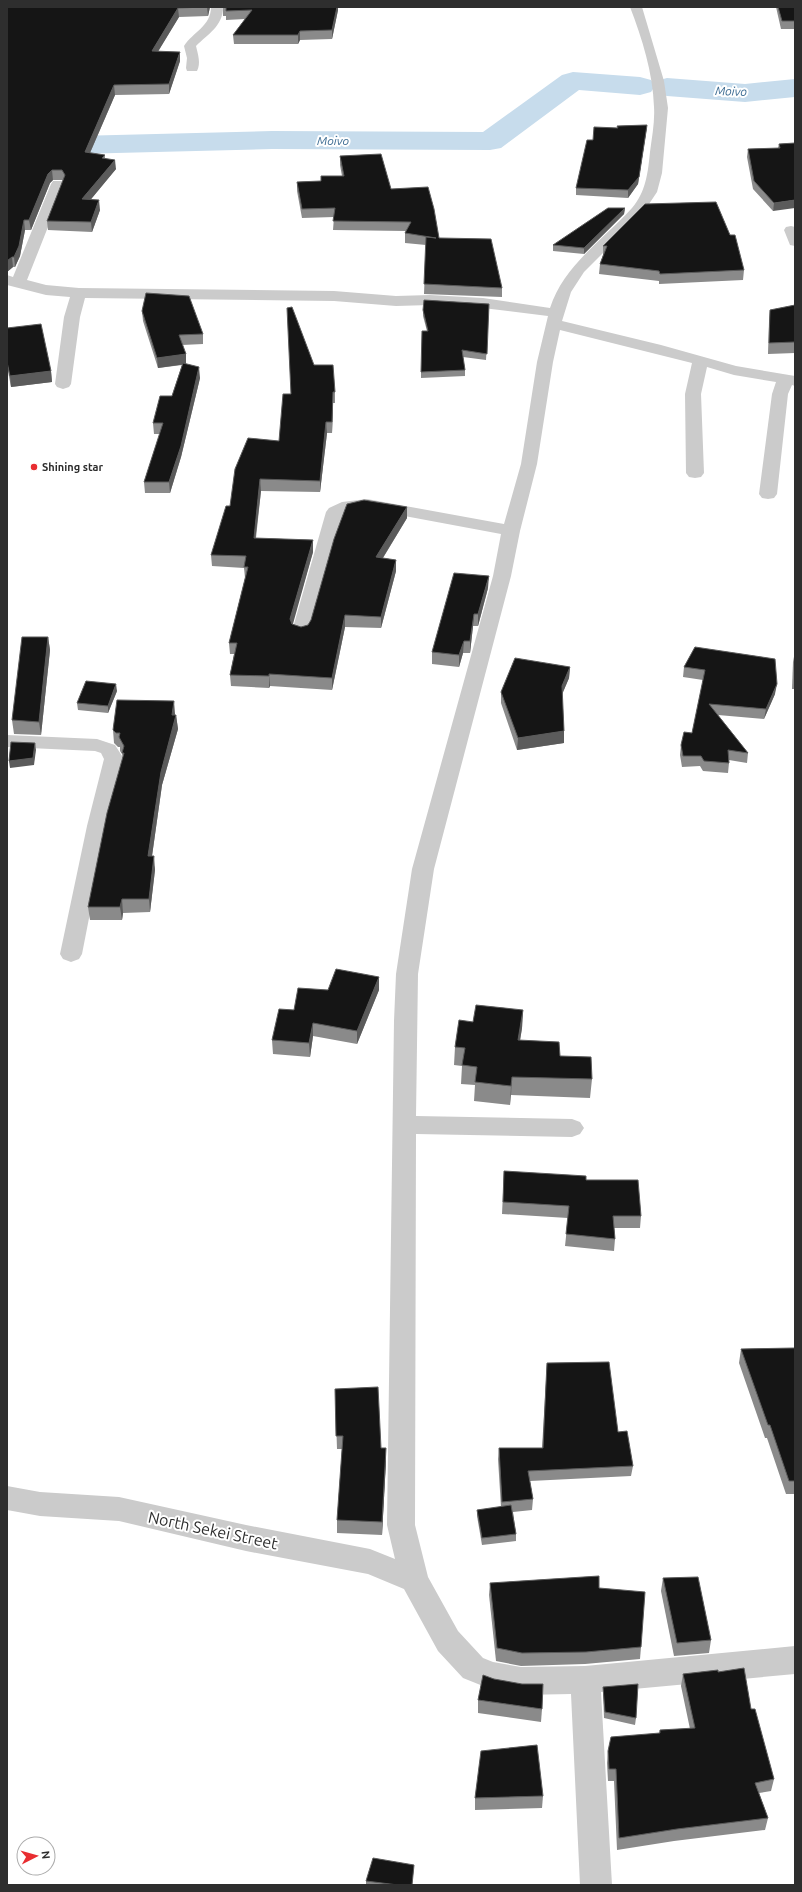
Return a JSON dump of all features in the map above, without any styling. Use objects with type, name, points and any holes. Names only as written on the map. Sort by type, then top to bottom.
[{"type":"street","points":[[192,68],[193,58],[190,46],[213,23],[217,15],[217,7]]},
{"type":"street","points":[[636,7],[658,81],[661,108],[655,173],[650,192],[638,210],[579,269],[563,292],[554,319],[529,464],[511,530],[502,576],[423,869],[408,974],[405,1021],[401,1525],[414,1580],[448,1641],[473,1668],[493,1676],[521,1681],[585,1680],[795,1660]]},
{"type":"street","points":[[58,184],[13,281],[46,290],[79,293],[334,296],[396,301],[430,300],[483,303],[554,319],[734,370],[791,381]]},
{"type":"street","points":[[63,384],[72,317],[79,293]]},
{"type":"street","points":[[695,473],[693,394],[701,360]]},
{"type":"street","points":[[768,494],[773,444],[779,413],[780,394],[782,386],[791,381]]},
{"type":"street","points":[[302,631],[335,512],[348,506],[367,504],[511,530]]},
{"type":"street","points":[[7,741],[97,745],[108,749],[114,759],[97,826],[71,954]]},
{"type":"street","points":[[404,1125],[572,1128]]},
{"type":"street","name":"North Sekei Street","points":[[7,1498],[40,1504],[119,1509],[246,1538],[370,1562],[414,1580]]},
{"type":"street","points":[[585,1680],[596,1885]]},
{"type":"building","points":[[7,7],[207,7],[178,8],[152,51],[180,52],[169,84],[114,85],[85,152],[105,155],[102,158],[115,160],[82,199],[99,200],[91,222],[47,221],[65,175],[62,170],[52,170],[48,174],[29,220],[24,220],[19,246],[14,257],[7,261]]},
{"type":"building","points":[[226,7],[337,7],[332,30],[300,31],[298,35],[233,35],[252,10],[226,11]]},
{"type":"building","points":[[778,7],[795,7],[795,21],[782,21]]},
{"type":"building","points":[[647,125],[639,177],[628,190],[576,188],[587,140],[593,140],[594,127],[618,128],[617,126]]},
{"type":"building","points":[[795,143],[795,200],[774,203],[754,181],[748,149],[780,148],[779,144]]},
{"type":"building","points":[[381,154],[391,189],[428,187],[434,209],[439,238],[491,239],[502,288],[424,284],[426,237],[436,238],[405,233],[411,222],[333,221],[335,208],[302,209],[297,182],[321,181],[321,176],[344,176],[340,156]]},
{"type":"building","points":[[716,202],[730,235],[735,235],[744,270],[660,274],[659,271],[600,264],[607,246],[603,246],[645,204]]},
{"type":"building","points":[[608,208],[625,208],[584,248],[553,245]]},
{"type":"building","points":[[146,293],[189,296],[203,334],[179,335],[186,354],[157,358],[142,311]]},
{"type":"building","points":[[424,300],[489,304],[487,354],[462,350],[465,370],[421,372],[422,331],[428,331],[423,310]]},
{"type":"building","points":[[795,305],[795,342],[769,343],[770,310]]},
{"type":"building","points":[[292,307],[314,365],[333,365],[335,392],[333,392],[332,422],[326,422],[320,481],[260,479],[254,538],[313,540],[290,619],[292,624],[301,627],[308,625],[311,620],[334,539],[347,504],[364,500],[407,507],[376,557],[396,560],[381,617],[345,615],[332,678],[269,674],[269,676],[230,675],[237,643],[229,643],[248,567],[244,567],[246,556],[211,555],[226,506],[230,506],[235,469],[248,438],[279,441],[283,394],[291,394],[287,308]]},
{"type":"building","points":[[41,324],[51,371],[10,376],[7,362],[7,328]]},
{"type":"building","points":[[183,363],[199,367],[181,446],[169,482],[144,482],[163,423],[153,423],[160,396],[172,396]]},
{"type":"building","points":[[454,573],[489,576],[478,614],[474,614],[470,641],[464,641],[459,655],[432,652]]},
{"type":"building","points":[[22,637],[48,637],[39,722],[12,720]]},
{"type":"building","points":[[695,647],[775,659],[777,684],[766,709],[709,704],[748,753],[728,750],[729,763],[704,761],[701,756],[683,756],[681,745],[684,732],[692,733],[705,670],[684,667]]},
{"type":"building","points":[[515,658],[570,667],[562,686],[564,731],[518,738],[501,692]]},
{"type":"building","points":[[86,681],[116,684],[108,706],[77,703]]},
{"type":"building","points":[[117,700],[174,701],[172,715],[176,715],[161,772],[148,856],[154,856],[149,899],[122,899],[120,907],[88,907],[107,813],[124,753],[122,753],[124,746],[119,737],[120,733],[116,733],[113,730]]},
{"type":"building","points":[[11,742],[35,743],[33,758],[9,761]]},
{"type":"building","points":[[336,969],[379,977],[357,1031],[313,1023],[309,1043],[272,1040],[279,1009],[294,1010],[298,988],[328,990]]},
{"type":"building","points":[[476,1005],[523,1010],[518,1040],[559,1042],[560,1056],[591,1057],[592,1079],[512,1077],[511,1086],[475,1082],[477,1067],[462,1065],[465,1048],[455,1047],[459,1020],[473,1022]]},
{"type":"building","points":[[504,1171],[586,1176],[586,1180],[638,1180],[641,1216],[613,1216],[615,1239],[566,1234],[569,1206],[503,1202]]},
{"type":"building","points":[[795,1348],[795,1481],[789,1481],[770,1425],[768,1425],[741,1349]]},
{"type":"building","points":[[609,1362],[618,1432],[627,1431],[633,1466],[528,1471],[533,1499],[502,1502],[499,1448],[543,1448],[547,1363]]},
{"type":"building","points":[[378,1387],[381,1448],[386,1448],[382,1522],[337,1520],[343,1436],[336,1436],[335,1389]]},
{"type":"building","points":[[511,1505],[516,1534],[482,1538],[477,1510]]},
{"type":"building","points":[[599,1576],[599,1588],[645,1592],[641,1647],[586,1652],[522,1653],[497,1648],[490,1583]]},
{"type":"building","points":[[698,1577],[711,1640],[677,1643],[663,1578]]},
{"type":"building","points":[[744,1668],[751,1709],[755,1709],[774,1779],[755,1783],[768,1818],[677,1829],[619,1838],[616,1769],[609,1769],[608,1751],[611,1737],[660,1733],[660,1730],[695,1728],[683,1674],[718,1670],[718,1672]]},
{"type":"building","points":[[483,1675],[494,1679],[522,1684],[543,1684],[542,1709],[478,1700]]},
{"type":"building","points":[[638,1684],[636,1718],[605,1712],[603,1687]]},
{"type":"building","points":[[537,1745],[543,1796],[475,1798],[481,1751]]},
{"type":"building","points":[[373,1858],[414,1865],[412,1885],[398,1885],[366,1881]]},
{"type":"waterway","name":"Moivo","points":[[7,145],[36,146],[272,140],[490,141],[573,81],[640,86]]},
{"type":"waterway","name":"Moivo","points":[[667,87],[745,93],[795,88]]},
{"type":"place","name":"Shining star","points":[[34,467]]}]
